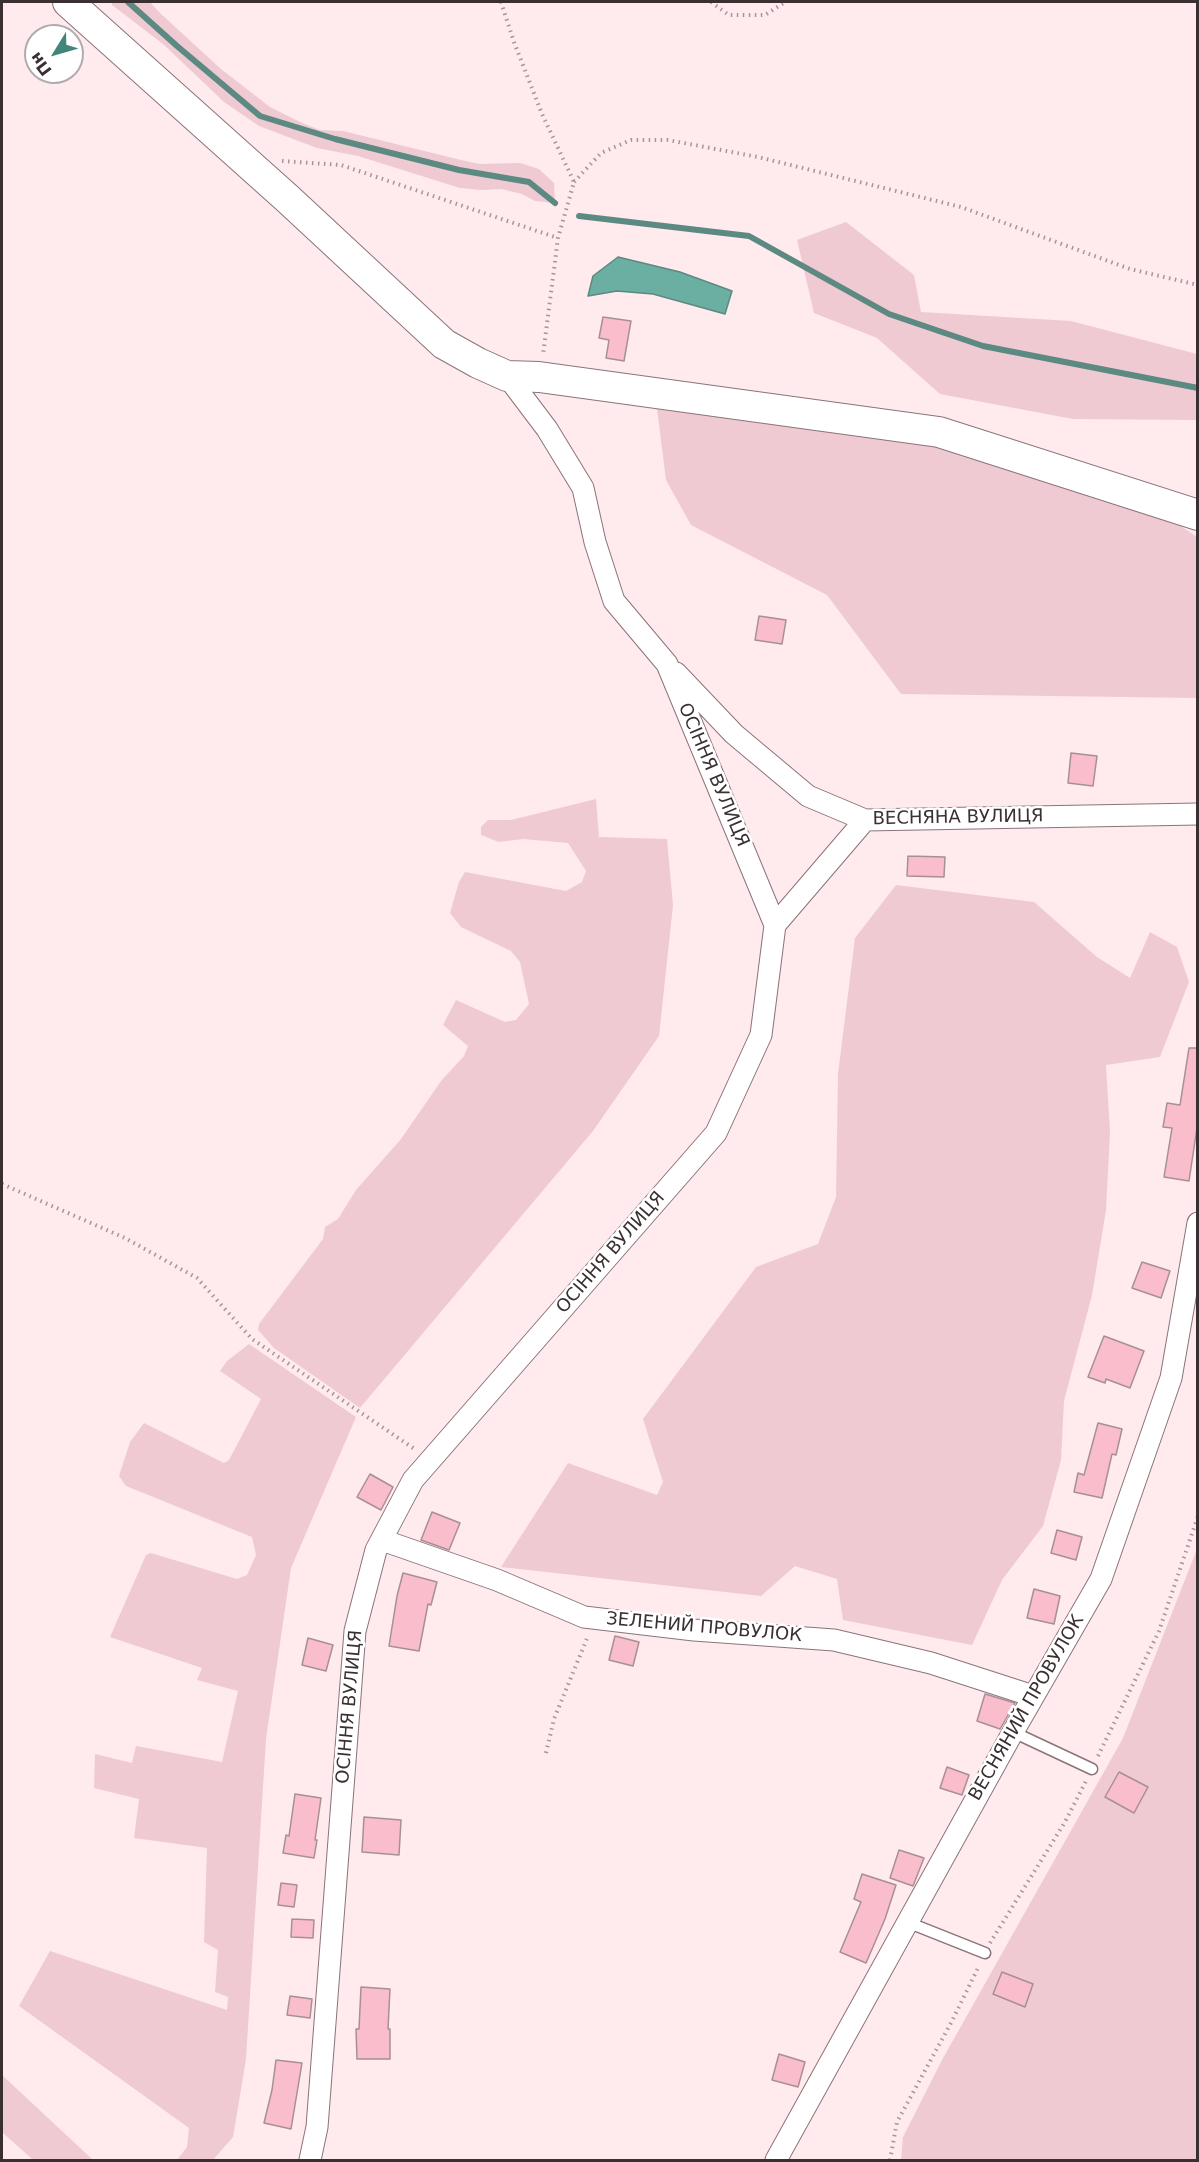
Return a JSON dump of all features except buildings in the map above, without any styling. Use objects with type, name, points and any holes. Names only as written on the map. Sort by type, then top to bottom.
[{"type":"street","points":[[68,2],[243,158],[444,344],[478,363],[507,375],[540,377],[939,432],[1197,515]]},
{"type":"street","name":"ОСІННЯ ВУЛИЦЯ","points":[[310,2160],[317,2127],[355,1631],[376,1550],[413,1480],[716,1133],[761,1035],[775,925],[667,664],[614,601],[595,542],[584,488],[547,429],[507,375]]},
{"type":"street","name":"ВЕСНЯНА ВУЛИЦЯ","points":[[667,664],[734,734],[808,796],[865,820],[1197,814]]},
{"type":"street","points":[[775,925],[865,820]]},
{"type":"street","name":"ВЕСНЯНИЙ ПРОВУЛОК","points":[[776,2160],[1013,1731],[1101,1579],[1171,1378],[1197,1223]]},
{"type":"street","name":"ЗЕЛЕНИЙ ПРОВУЛОК","points":[[382,1540],[497,1580],[584,1617],[694,1630],[834,1640],[932,1663],[1033,1696]]},
{"type":"lane","points":[[1013,1731],[1092,1768]]},
{"type":"lane","points":[[907,1922],[985,1953]]},
{"type":"path","points":[[501,2],[542,114],[574,182]]},
{"type":"path","points":[[711,2],[729,15],[765,15],[785,2]]},
{"type":"path","points":[[540,377],[558,238],[574,182],[601,153],[632,140],[668,140],[758,157],[961,207],[1130,269],[1197,285]]},
{"type":"path","points":[[243,158],[341,165],[558,238]]},
{"type":"path","points":[[2,1184],[125,1238],[197,1278],[252,1339],[430,1460]]},
{"type":"path","points":[[890,2160],[897,2122],[985,1953],[1065,1822],[1159,1631],[1197,1516]]},
{"type":"path","points":[[546,1753],[554,1719],[596,1619]]},
{"type":"shaded area","points":[[112,2],[150,2],[221,69],[270,107],[302,123],[320,130],[343,131],[480,164],[520,163],[539,169],[554,183],[555,203],[535,201],[522,194],[501,189],[460,188],[358,156],[317,148],[259,126],[224,102],[163,44],[112,5]]},
{"type":"shaded area","points":[[846,222],[914,275],[921,312],[1071,321],[1197,354],[1197,420],[1073,419],[940,394],[877,338],[814,313],[797,240]]},
{"type":"shaded area","points":[[618,257],[680,272],[732,291],[725,314],[653,294],[617,291],[588,296],[593,276]]},
{"type":"shaded area","points":[[657,409],[726,418],[788,420],[892,434],[1154,508],[1197,537],[1197,698],[901,694],[827,595],[691,525],[666,480]]},
{"type":"shaded area","points":[[596,799],[599,837],[667,839],[673,905],[659,1036],[593,1131],[360,1408],[274,1348],[258,1330],[259,1324],[323,1239],[325,1227],[338,1219],[356,1190],[401,1139],[441,1081],[464,1056],[468,1046],[443,1025],[456,1000],[505,1022],[516,1020],[529,1004],[520,962],[511,951],[461,927],[450,913],[459,882],[465,872],[566,891],[582,882],[586,871],[568,843],[523,839],[499,842],[481,835],[481,827],[488,820],[511,820]]},
{"type":"shaded area","points":[[896,885],[1034,902],[1097,957],[1130,978],[1150,932],[1177,947],[1189,982],[1160,1057],[1106,1065],[1110,1132],[1106,1210],[1092,1295],[1064,1401],[1061,1460],[1043,1526],[1002,1580],[972,1645],[843,1620],[837,1579],[795,1566],[761,1596],[501,1567],[568,1463],[657,1495],[663,1482],[643,1419],[756,1267],[818,1244],[836,1197],[838,1074],[855,938]]},
{"type":"shaded area","points":[[249,1344],[356,1417],[291,1568],[266,1739],[246,2059],[233,2137],[213,2160],[177,2160],[187,2147],[189,2128],[19,2006],[50,1951],[227,2010],[228,1997],[215,1992],[218,1950],[204,1942],[207,1848],[134,1838],[139,1799],[94,1788],[95,1754],[132,1763],[136,1746],[222,1762],[238,1691],[197,1680],[202,1668],[110,1637],[146,1555],[151,1553],[237,1579],[247,1575],[256,1555],[252,1537],[126,1486],[119,1476],[130,1442],[144,1423],[224,1463],[229,1460],[261,1399],[220,1371],[227,1361]]},
{"type":"shaded area","points":[[1197,1549],[1197,2160],[901,2160],[903,2137],[942,2060],[1123,1738]]},
{"type":"shaded area","points":[[2,2075],[93,2160],[33,2160],[2,2132]]},
{"type":"waterway","points":[[128,2],[260,116],[335,139],[459,170],[529,182],[555,203]]},
{"type":"waterway","points":[[579,216],[749,236],[889,314],[983,346],[1198,388]]}]
